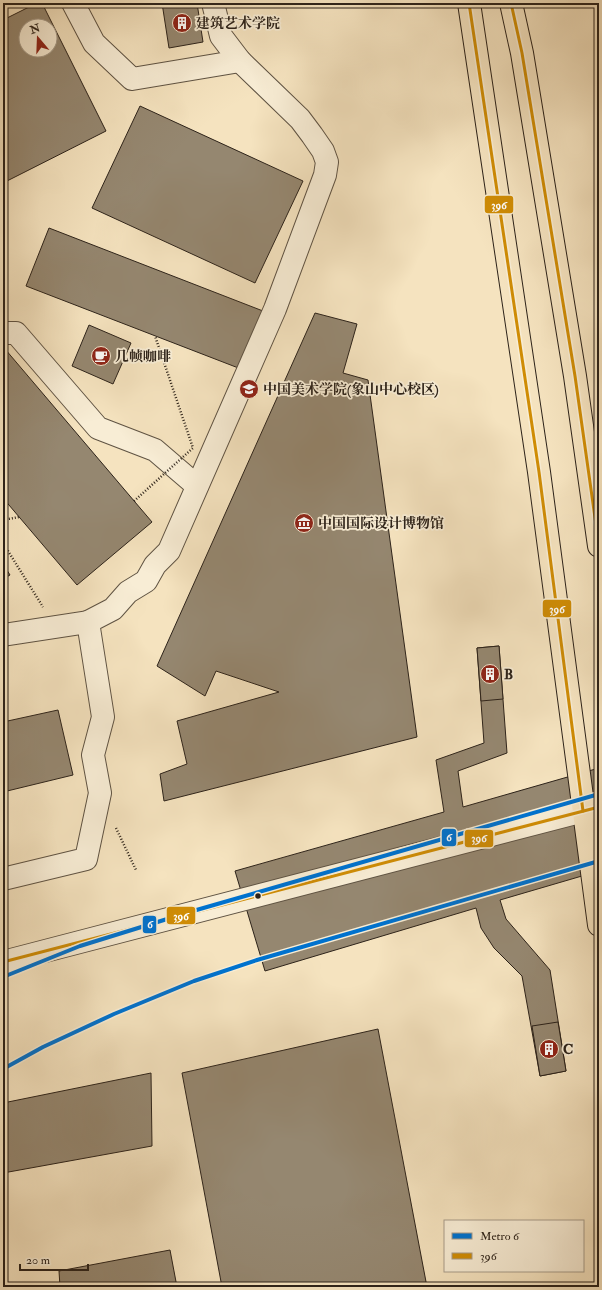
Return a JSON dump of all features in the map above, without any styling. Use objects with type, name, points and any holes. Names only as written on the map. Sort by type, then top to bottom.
[{"type":"main road","points":[[469,3],[591,809],[599,925]]},
{"type":"main road","points":[[511,3],[522,53],[575,376],[599,546]]},
{"type":"street","points":[[73,3],[94,43],[132,79],[240,61]]},
{"type":"street","points":[[3,635],[88,622],[113,609],[128,592],[146,581],[155,565],[169,551],[275,309],[325,175],[327,162],[323,151],[300,119],[240,61],[221,36],[213,3]]},
{"type":"street","points":[[3,333],[16,333],[98,428],[155,450],[197,486]]},
{"type":"street","points":[[3,879],[86,859],[100,793],[93,755],[103,717],[88,622]]},
{"type":"street","points":[[3,962],[591,809]]},
{"type":"path","points":[[134,501],[193,448],[155,336]]},
{"type":"path","points":[[3,520],[20,517]]},
{"type":"path","points":[[3,543],[56,627]]},
{"type":"path","points":[[100,793],[136,870]]},
{"type":"building","points":[[37,3],[42,3],[50,18],[18,18],[18,58],[58,58],[58,35],[106,131],[3,183],[3,20]]},
{"type":"building","name":"建筑艺术学院","points":[[162,3],[197,3],[203,42],[169,48]]},
{"type":"building","points":[[140,106],[303,181],[255,283],[92,208]]},
{"type":"building","points":[[49,228],[263,311],[241,369],[26,286]]},
{"type":"building","name":"中国国际设计博物馆","points":[[315,313],[357,324],[343,373],[368,380],[417,737],[164,801],[160,774],[187,764],[177,721],[279,692],[216,671],[205,696],[157,666]]},
{"type":"building","points":[[89,325],[131,343],[113,384],[72,366]]},
{"type":"building","points":[[5,349],[152,522],[77,585],[3,498],[3,350]]},
{"type":"building","points":[[3,564],[10,575],[3,579]]},
{"type":"building","points":[[499,646],[507,753],[458,771],[463,807],[599,768],[599,871],[500,900],[506,919],[550,970],[566,1071],[540,1076],[522,976],[494,948],[481,928],[476,908],[265,971],[235,871],[444,812],[436,760],[484,743],[477,648]]},
{"type":"building","name":"B","points":[[499,646],[503,699],[481,701],[477,648]]},
{"type":"building","points":[[58,710],[73,775],[3,792],[3,722]]},
{"type":"building","name":"C","points":[[558,1022],[566,1071],[540,1076],[532,1026]]},
{"type":"building","points":[[378,1029],[427,1287],[222,1287],[182,1073]]},
{"type":"building","points":[[151,1073],[152,1146],[3,1173],[3,1103]]},
{"type":"building","points":[[170,1250],[177,1287],[60,1287],[59,1271]]},
{"type":"metro line","name":"6","points":[[3,977],[80,946],[193,911],[599,794]]},
{"type":"metro line","name":"6","points":[[3,1069],[43,1047],[114,1014],[194,981],[257,960],[599,861]]},
{"type":"transit line","name":"396","points":[[469,3],[539,472],[583,811]]},
{"type":"transit line","name":"396","points":[[511,3],[522,53],[575,376],[599,546]]},
{"type":"transit line","name":"396","points":[[3,962],[599,807]]},
{"type":"place","name":"建筑艺术学院","points":[[182,23]]},
{"type":"place","name":"几帧咖啡","points":[[101,356]]},
{"type":"place","name":"中国美术学院(象山中心校区)","points":[[249,389]]},
{"type":"place","name":"中国国际设计博物馆","points":[[304,523]]},
{"type":"place","name":"B","points":[[490,674]]},
{"type":"place","name":"C","points":[[549,1049]]}]
